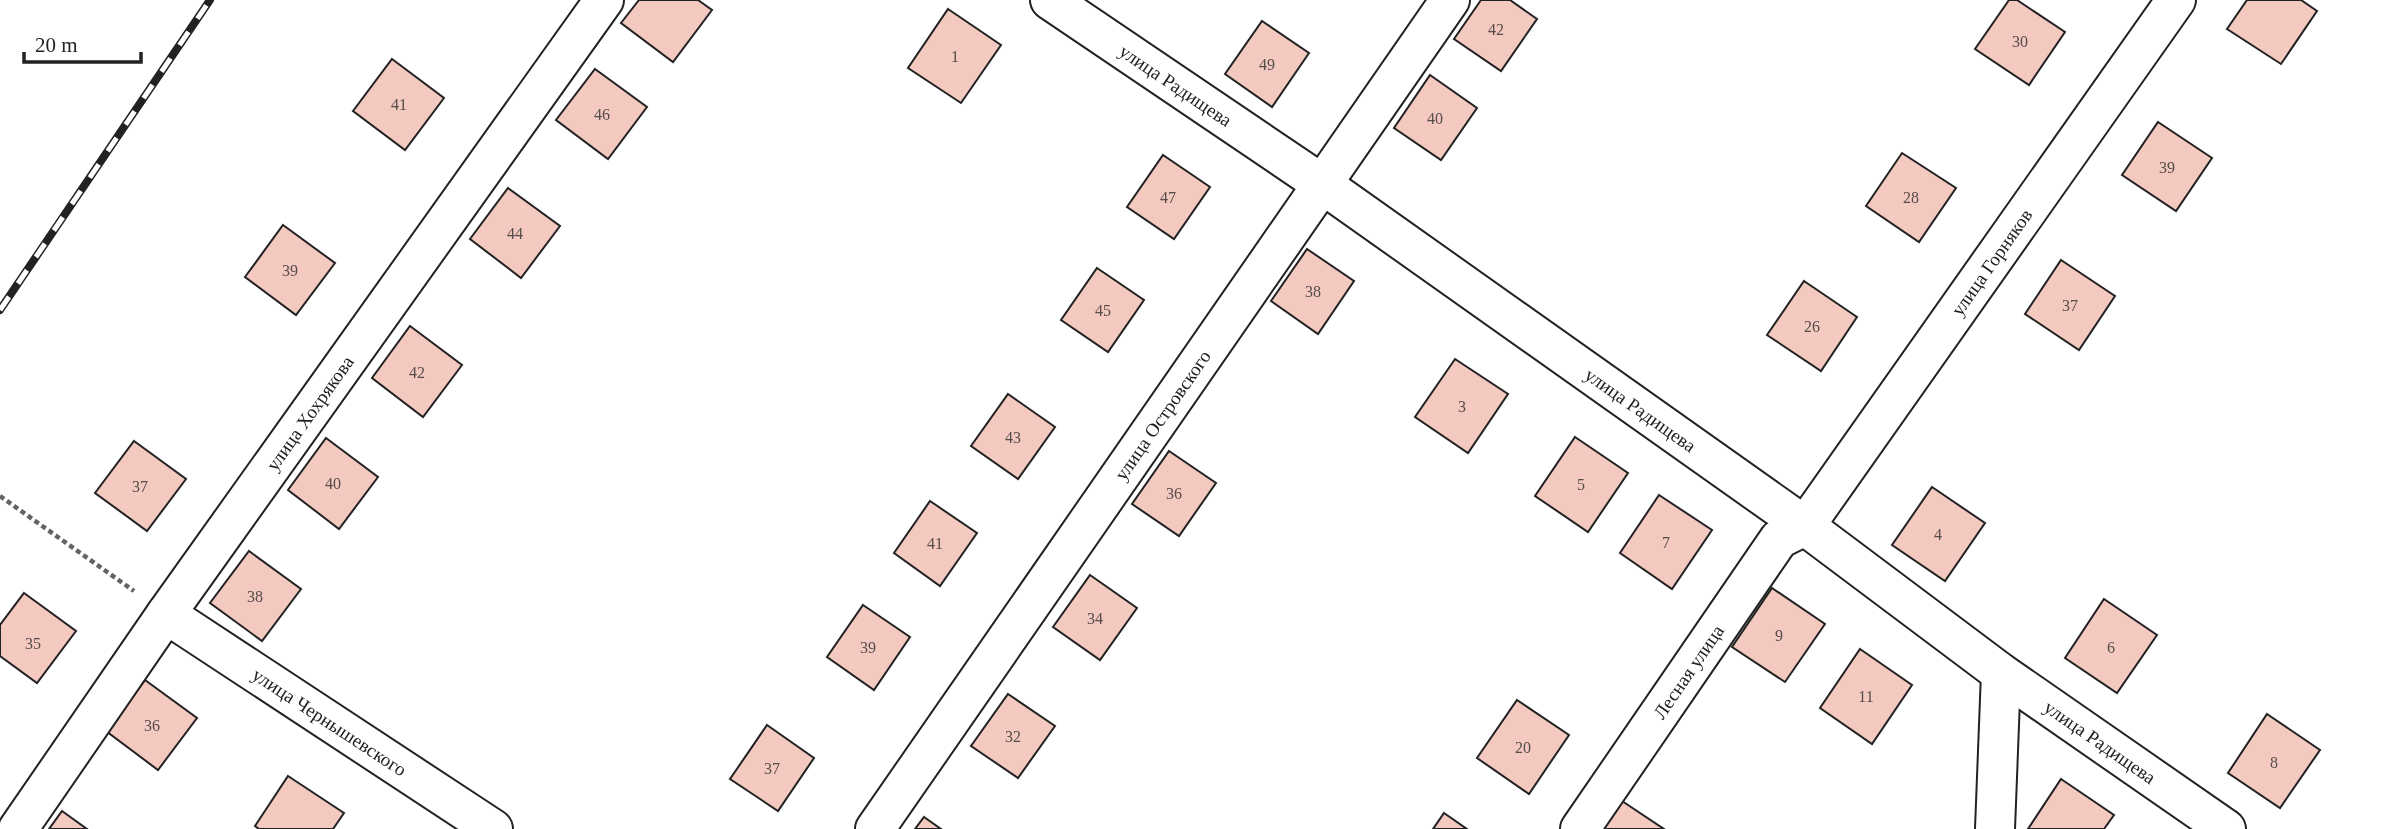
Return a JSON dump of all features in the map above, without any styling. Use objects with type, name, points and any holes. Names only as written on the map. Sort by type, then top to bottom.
[{"type":"street","name":"улица Хохрякова","points":[[18,829],[166,614],[604,0]]},
{"type":"street","name":"улица Радищева","points":[[1050,0],[1322,184],[1805,526],[2001,673],[2226,829]]},
{"type":"street","name":"улица Островского","points":[[875,829],[1450,0]]},
{"type":"street","name":"улица Горняков","points":[[1805,526],[2176,0]]},
{"type":"street","name":"Лесная улица","points":[[1580,829],[1779,539],[1805,526]]},
{"type":"street","name":"улица Чернышевского","points":[[166,614],[493,829]]},
{"type":"street","points":[[1994,829],[2001,673]]},
{"type":"path","points":[[0,496],[166,614]]},
{"type":"building","points":[[639,0],[698,0],[712,10],[673,62],[621,23]]},
{"type":"building","points":[[1481,0],[1510,0],[1537,19],[1501,71],[1454,39]]},
{"type":"building","points":[[2009,0],[2017,0],[2065,32],[2029,85],[1975,49]]},
{"type":"building","points":[[2247,0],[2301,0],[2317,11],[2281,64],[2227,29]]},
{"type":"building","points":[[948,9],[1001,45],[961,103],[908,68]]},
{"type":"building","points":[[1262,21],[1309,53],[1272,107],[1225,74]]},
{"type":"building","points":[[392,59],[444,98],[405,150],[353,111]]},
{"type":"building","points":[[595,69],[647,107],[608,159],[556,120]]},
{"type":"building","points":[[1430,75],[1477,108],[1441,160],[1394,128]]},
{"type":"building","points":[[2158,122],[2212,158],[2176,211],[2122,175]]},
{"type":"building","points":[[1902,153],[1956,188],[1919,242],[1866,206]]},
{"type":"building","points":[[1163,155],[1210,187],[1174,239],[1127,207]]},
{"type":"building","points":[[508,188],[560,226],[521,278],[470,239]]},
{"type":"building","points":[[283,225],[335,263],[296,315],[245,277]]},
{"type":"building","points":[[1307,249],[1354,281],[1318,334],[1271,301]]},
{"type":"building","points":[[2061,260],[2115,296],[2079,350],[2025,314]]},
{"type":"building","points":[[1097,268],[1144,300],[1108,352],[1061,320]]},
{"type":"building","points":[[1804,281],[1857,317],[1821,371],[1767,335]]},
{"type":"building","points":[[410,326],[462,365],[423,417],[372,378]]},
{"type":"building","points":[[1455,359],[1508,394],[1468,453],[1415,417]]},
{"type":"building","points":[[1008,394],[1055,427],[1018,479],[971,446]]},
{"type":"building","points":[[1575,437],[1628,473],[1588,532],[1535,496]]},
{"type":"building","points":[[326,438],[378,477],[339,529],[288,490]]},
{"type":"building","points":[[134,441],[186,479],[147,531],[95,493]]},
{"type":"building","points":[[1169,451],[1216,483],[1179,536],[1132,504]]},
{"type":"building","points":[[1932,487],[1985,523],[1945,581],[1892,545]]},
{"type":"building","points":[[1659,495],[1712,530],[1672,589],[1620,553]]},
{"type":"building","points":[[930,501],[977,533],[940,586],[894,553]]},
{"type":"building","points":[[249,551],[301,589],[262,641],[210,603]]},
{"type":"building","points":[[1090,575],[1137,608],[1100,660],[1053,627]]},
{"type":"building","points":[[1772,588],[1825,624],[1785,682],[1732,647]]},
{"type":"building","points":[[24,593],[76,631],[37,683],[0,656],[0,625]]},
{"type":"building","points":[[2104,599],[2157,635],[2117,693],[2065,658]]},
{"type":"building","points":[[863,605],[910,637],[874,690],[827,657]]},
{"type":"building","points":[[1860,649],[1912,685],[1872,744],[1820,708]]},
{"type":"building","points":[[145,680],[197,718],[158,770],[106,731]]},
{"type":"building","points":[[1008,694],[1055,726],[1018,778],[971,746]]},
{"type":"building","points":[[1517,700],[1569,735],[1529,794],[1477,758]]},
{"type":"building","points":[[2267,714],[2320,750],[2280,808],[2228,773]]},
{"type":"building","points":[[767,725],[814,758],[778,811],[730,779]]},
{"type":"building","points":[[288,776],[344,813],[333,829],[259,829],[255,826]]},
{"type":"building","points":[[2061,779],[2114,815],[2104,829],[2028,829]]},
{"type":"building","points":[[1616,797],[1664,829],[1595,829]]},
{"type":"building","points":[[62,811],[87,829],[49,829]]},
{"type":"building","points":[[1444,813],[1467,829],[1433,829]]},
{"type":"building","points":[[924,817],[941,829],[915,829]]},
{"type":"railway","points":[[0,310],[210,0]]}]
